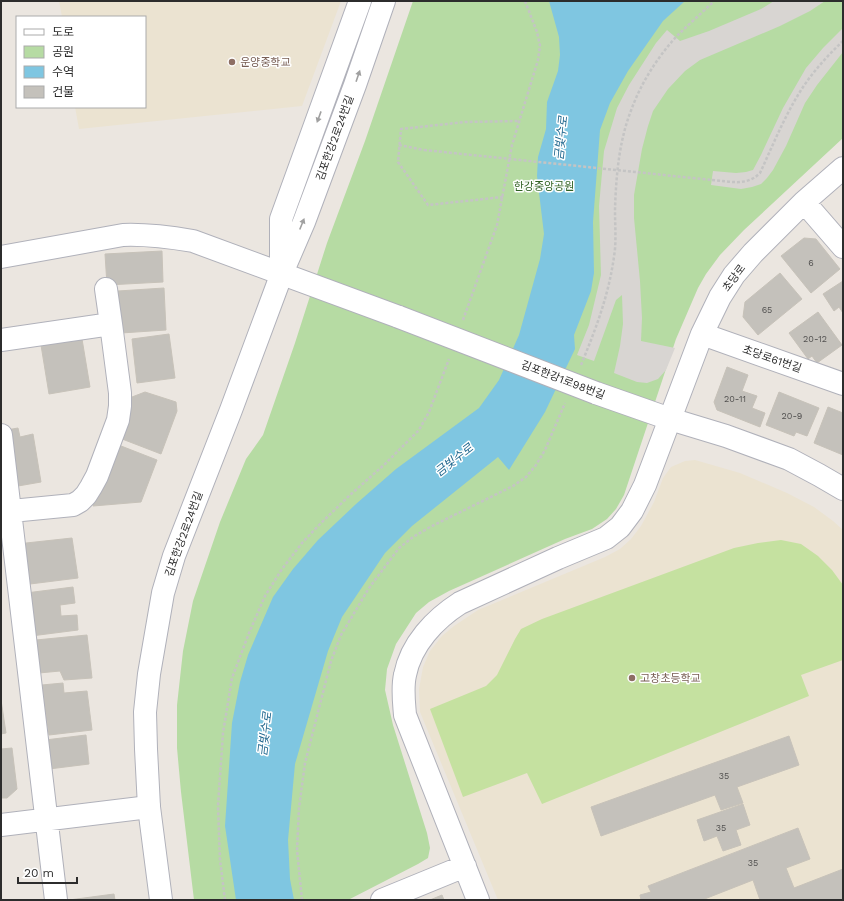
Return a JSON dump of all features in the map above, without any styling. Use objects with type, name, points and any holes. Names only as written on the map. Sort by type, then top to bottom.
[{"type":"street","name":"김포한강2로24번길","points":[[282,273],[281,219],[360,1]]},
{"type":"street","name":"김포한강2로24번길","points":[[161,900],[149,807],[145,712],[149,674],[163,593],[174,556],[282,273],[304,222],[355,85],[384,1]]},
{"type":"street","name":"초당로","points":[[465,866],[405,715],[403,694],[405,674],[411,655],[434,622],[445,612],[460,602],[606,538],[620,527],[632,511],[645,485],[702,334],[720,297],[734,275],[754,254],[804,202],[843,168]]},
{"type":"street","points":[[804,202],[843,246]]},
{"type":"street","points":[[1,257],[123,235],[142,234],[166,236],[193,241],[282,273]]},
{"type":"street","name":"김포한강1로98번길","points":[[282,273],[596,393],[670,420],[726,436],[789,459],[843,489]]},
{"type":"street","points":[[5,511],[73,505],[86,495],[97,476],[116,425],[120,406],[117,366],[106,289]]},
{"type":"street","points":[[1,340],[111,324]]},
{"type":"street","name":"초당로61번길","points":[[702,334],[843,384]]},
{"type":"street","points":[[1,435],[5,511],[56,900]]},
{"type":"street","points":[[1,824],[149,807]]},
{"type":"street","points":[[382,900],[465,866],[478,900]]},
{"type":"path","points":[[461,326],[497,225],[512,145],[518,121],[538,60],[540,46],[537,32],[525,1]]},
{"type":"path","points":[[578,372],[602,311],[608,291],[615,247],[615,208],[620,154],[625,130],[632,108],[642,86],[660,59],[678,36],[714,1]]},
{"type":"path","points":[[399,145],[424,150],[744,182],[754,179],[760,173],[798,96],[810,78],[831,52],[843,41]]},
{"type":"path","points":[[503,197],[428,205],[398,162],[401,129],[465,122],[518,121]]},
{"type":"path","points":[[225,900],[220,860],[218,806],[223,733],[232,678],[249,633],[265,596],[282,569],[302,543],[325,519],[385,464],[419,430],[429,412],[450,354]]},
{"type":"path","points":[[302,900],[297,850],[299,808],[305,763],[331,661],[345,628],[369,588],[399,548],[413,537],[430,527],[513,486],[526,476],[536,465],[545,450],[567,400]]},
{"type":"shaded area","name":"운양중학교","points":[[59,1],[341,1],[302,106],[79,129],[75,108],[146,108],[146,16],[62,16]]},
{"type":"shaded area","points":[[774,1],[825,1],[810,11],[780,26],[700,60],[685,71],[668,89],[653,111],[648,126],[642,149],[634,195],[634,218],[642,318],[641,341],[675,348],[666,370],[658,379],[647,383],[637,382],[614,373],[623,324],[622,295],[616,300],[594,361],[577,355],[589,325],[601,275],[599,206],[604,151],[617,108],[629,85],[656,43],[667,30],[680,41],[709,31],[761,9]]},
{"type":"shaded area","points":[[843,28],[843,52],[805,103],[786,146],[767,178],[761,184],[741,189],[711,185],[713,171],[736,173],[753,170],[783,108],[806,68]]},
{"type":"shaded area","name":"고창초등학교","points":[[695,460],[740,473],[787,493],[814,507],[843,530],[843,900],[498,900],[420,712],[419,689],[423,667],[430,651],[442,636],[478,610],[605,557],[620,549],[631,539],[641,526],[654,502],[663,478],[671,467],[685,461]]},
{"type":"green space","name":"한강중앙공원","points":[[413,1],[843,1],[843,138],[744,230],[720,255],[706,274],[698,288],[676,339],[624,495],[616,509],[607,519],[592,529],[565,539],[449,591],[429,602],[416,613],[396,644],[387,669],[385,690],[393,725],[427,833],[430,848],[428,858],[348,900],[194,900],[177,748],[177,705],[183,651],[193,601],[220,522],[246,459],[263,435],[295,343],[327,243],[365,141]]},
{"type":"green space","points":[[781,540],[801,544],[818,556],[832,570],[843,585],[843,660],[801,675],[809,696],[542,804],[527,773],[463,797],[430,709],[486,686],[497,675],[521,629],[542,619],[734,548]]},
{"type":"water","name":"금빛수로","points":[[549,1],[685,1],[663,21],[628,71],[610,103],[600,130],[593,222],[594,273],[591,291],[574,335],[575,349],[545,412],[509,470],[498,457],[412,526],[385,553],[342,617],[328,651],[295,764],[288,840],[290,879],[294,900],[236,900],[225,826],[232,723],[240,682],[248,655],[273,597],[293,569],[318,540],[356,504],[396,469],[479,408],[499,380],[519,335],[540,259],[544,234],[537,176],[538,157],[546,129],[547,102],[558,71],[560,55],[559,37]]},
{"type":"building","points":[[804,238],[816,239],[840,269],[811,293],[781,256]]},
{"type":"building","points":[[162,251],[163,282],[107,285],[105,254]]},
{"type":"building","points":[[780,273],[802,299],[758,335],[743,317],[745,302]]},
{"type":"building","points":[[843,281],[843,313],[839,307],[834,311],[823,294]]},
{"type":"building","points":[[164,288],[166,330],[121,333],[118,291]]},
{"type":"building","points":[[818,312],[842,345],[817,363],[812,356],[808,359],[789,333]]},
{"type":"building","points":[[81,333],[90,387],[49,394],[40,339]]},
{"type":"building","points":[[169,334],[175,378],[137,383],[132,339]]},
{"type":"building","points":[[727,367],[748,375],[742,391],[757,396],[752,408],[765,413],[760,427],[717,410],[714,402]]},
{"type":"building","points":[[145,392],[176,402],[177,411],[161,454],[117,437],[132,397]]},
{"type":"building","points":[[779,392],[819,408],[807,436],[796,432],[794,436],[766,425]]},
{"type":"building","points":[[828,407],[843,413],[843,455],[814,443]]},
{"type":"building","points":[[18,428],[20,437],[33,434],[41,482],[18,486],[2,476],[1,431]]},
{"type":"building","points":[[116,444],[157,460],[141,502],[93,506]]},
{"type":"building","points":[[72,538],[78,578],[22,585],[17,544]]},
{"type":"building","points":[[73,587],[75,603],[60,605],[61,616],[77,615],[78,630],[31,636],[26,593]]},
{"type":"building","points":[[87,635],[92,678],[64,680],[60,671],[39,673],[36,640]]},
{"type":"building","points":[[63,683],[64,693],[87,691],[92,730],[49,735],[42,685]]},
{"type":"building","points":[[1,700],[6,733],[1,734]]},
{"type":"building","points":[[86,735],[89,764],[41,770],[37,741]]},
{"type":"building","points":[[789,736],[799,765],[737,787],[743,803],[721,810],[715,795],[601,836],[591,807]]},
{"type":"building","points":[[12,748],[17,789],[7,798],[1,798],[1,749]]},
{"type":"building","points":[[743,804],[750,825],[736,830],[741,845],[723,851],[717,836],[704,841],[697,820]]},
{"type":"building","points":[[798,828],[810,859],[786,868],[794,888],[843,869],[843,900],[760,900],[753,880],[702,900],[641,900],[640,895],[651,892],[648,886]]},
{"type":"building","points":[[114,894],[115,900],[69,900]]},
{"type":"building","points":[[442,895],[444,900],[430,900]]},
{"type":"place","name":"운양중학교","points":[[232,62]]},
{"type":"place","name":"고창초등학교","points":[[632,678]]}]
